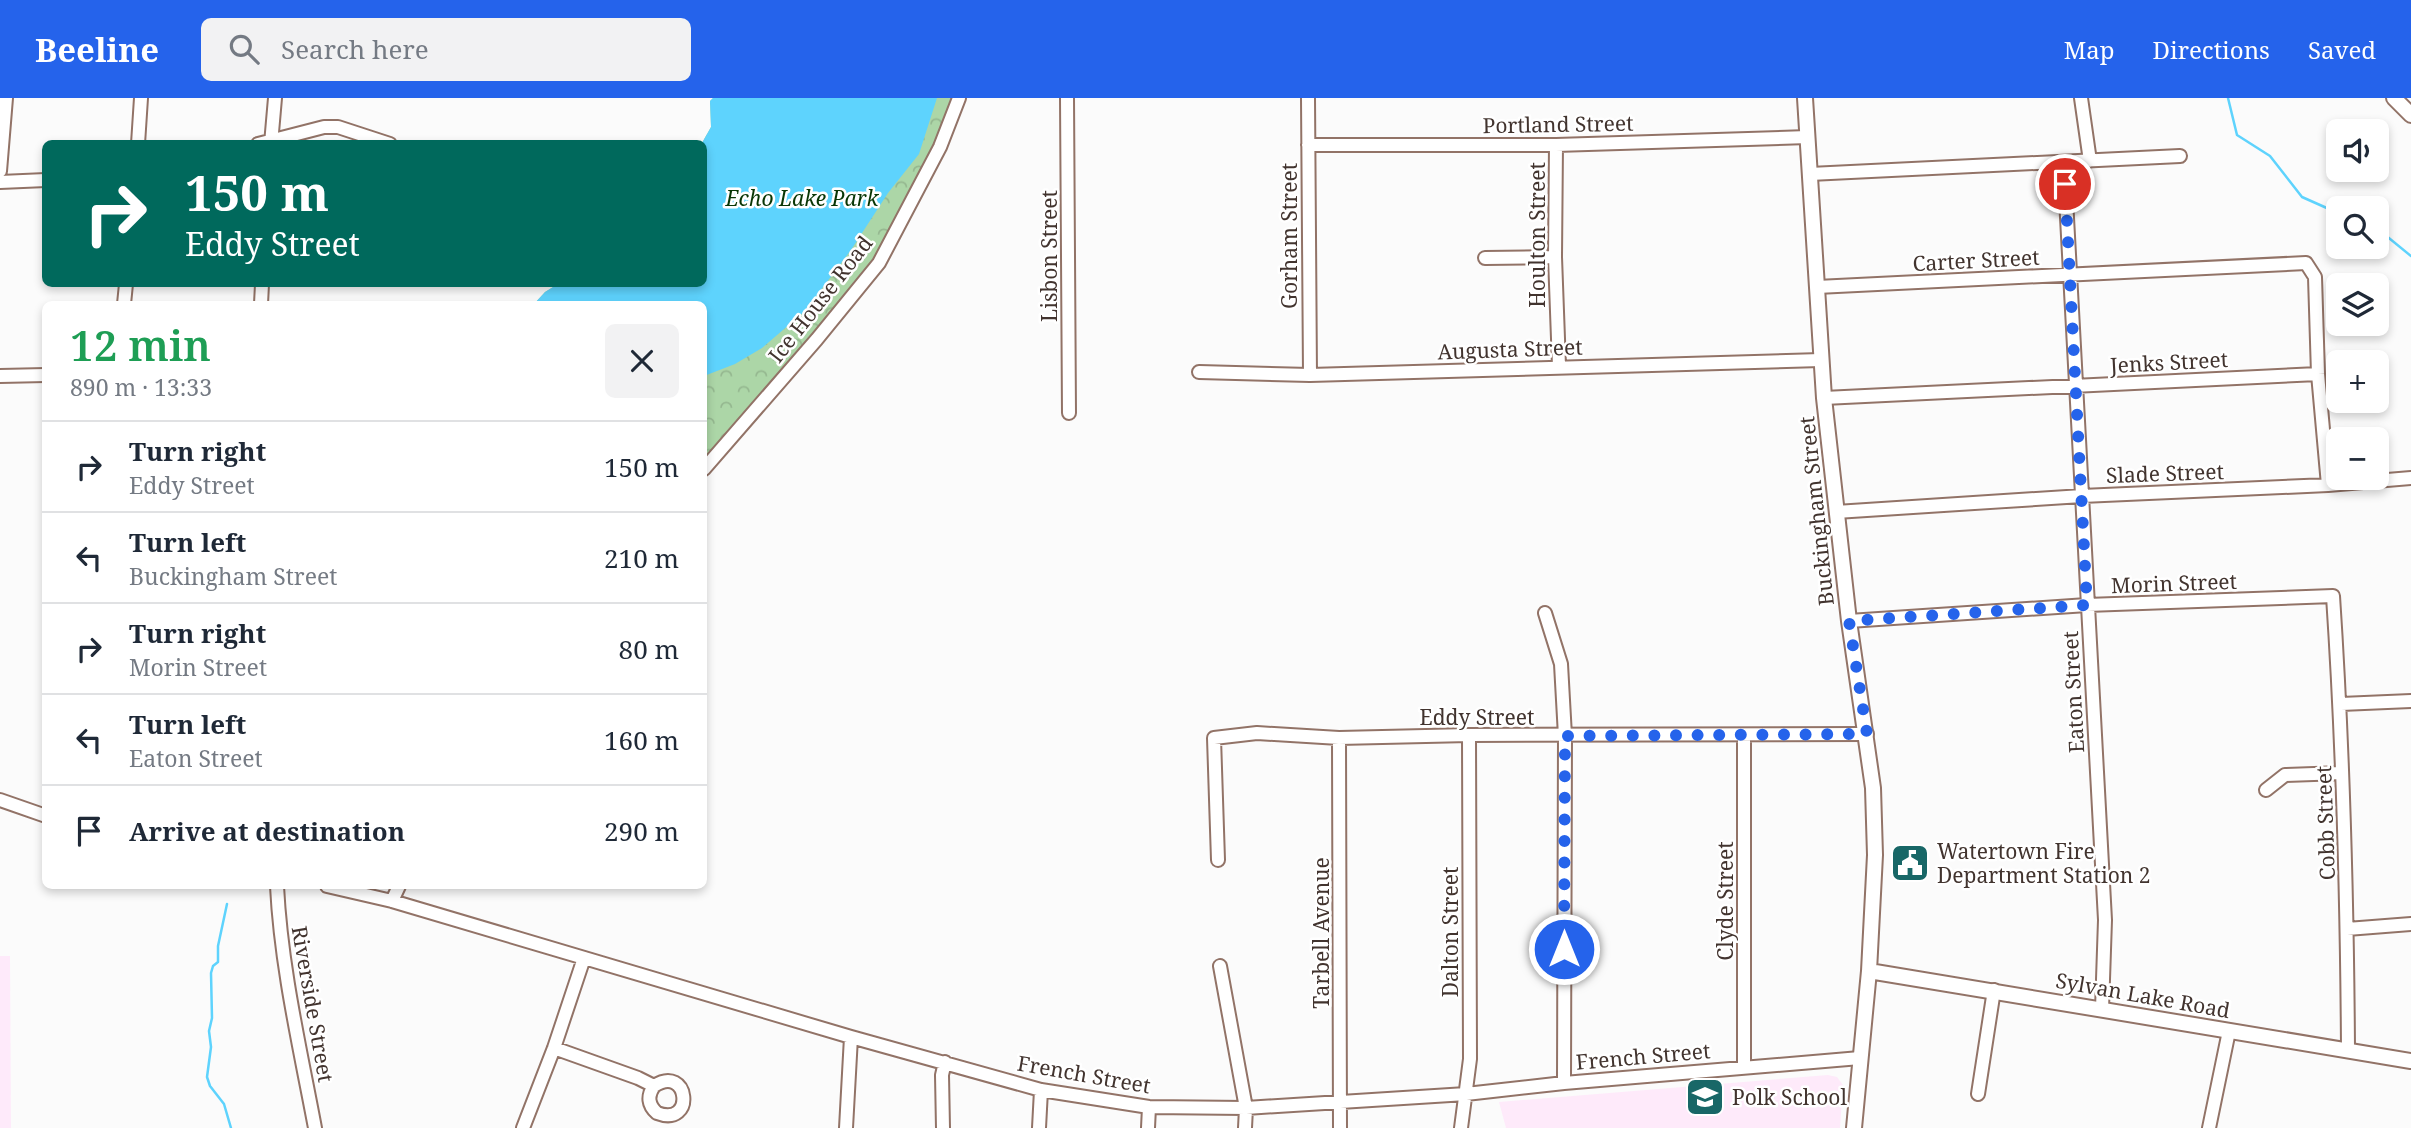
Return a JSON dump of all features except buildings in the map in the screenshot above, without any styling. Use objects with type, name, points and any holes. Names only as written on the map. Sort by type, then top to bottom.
[{"type":"main road","name":"Buckingham Street","points":[[1805,98],[1824,398],[1849,621],[1873,788],[1875,855],[1854,1128]]},
{"type":"main road","points":[[2394,98],[2411,116]]},
{"type":"main road","name":"Sylvan Lake Road","points":[[1868,971],[2411,1061]]},
{"type":"street","points":[[0,171],[6,98]]},
{"type":"street","points":[[138,140],[141,98]]},
{"type":"street","points":[[272,140],[275,98]]},
{"type":"street","name":"Ice House Road","points":[[707,466],[879,263],[940,147],[959,98]]},
{"type":"street","name":"Lisbon Street","points":[[1067,98],[1069,413]]},
{"type":"street","name":"Gorham Street","points":[[1308,98],[1310,375]]},
{"type":"street","points":[[2081,98],[2090,161]]},
{"type":"street","points":[[279,140],[324,127],[338,127],[378,140]]},
{"type":"street","name":"Portland Street","points":[[1308,145],[1556,145],[1808,137]]},
{"type":"street","name":"Houlton Street","points":[[1556,145],[1555,257],[1559,366]]},
{"type":"street","points":[[1810,174],[2180,156]]},
{"type":"street","name":"Eaton Street","points":[[2064,162],[2105,920],[2102,1009]]},
{"type":"street","points":[[0,182],[42,180]]},
{"type":"street","points":[[1485,258],[1555,257]]},
{"type":"street","name":"Carter Street","points":[[1817,287],[2306,263],[2315,277],[2318,374]]},
{"type":"street","name":"Augusta Street","points":[[1199,372],[1310,375],[1821,360]]},
{"type":"street","points":[[2318,374],[2326,463]]},
{"type":"street","name":"Jenks Street","points":[[1824,398],[2318,374]]},
{"type":"street","points":[[0,376],[42,375]]},
{"type":"street","name":"Slade Street","points":[[2389,480],[2411,478]]},
{"type":"street","name":"Slade Street","points":[[1836,512],[2082,496],[2326,485]]},
{"type":"street","name":"Morin Street","points":[[1849,621],[2087,605],[2333,596]]},
{"type":"street","name":"Cobb Street","points":[[2333,596],[2341,704],[2348,1049]]},
{"type":"street","points":[[1545,613],[1562,664],[1565,736],[1564,1083]]},
{"type":"street","points":[[2341,704],[2411,701]]},
{"type":"street","name":"Eddy Street","points":[[1218,860],[1214,738],[1257,733],[1339,738],[1867,734]]},
{"type":"street","name":"Dalton Street","points":[[1461,1128],[1470,1059],[1469,735]]},
{"type":"street","name":"Clyde Street","points":[[1744,735],[1744,1066]]},
{"type":"street","name":"Tarbell Avenue","points":[[1339,738],[1340,1128]]},
{"type":"street","points":[[2266,790],[2285,775],[2342,773]]},
{"type":"street","points":[[0,800],[42,815]]},
{"type":"street","name":"Riverside Street","points":[[277,889],[279,922],[315,1128]]},
{"type":"street","name":"French Street","points":[[340,889],[392,901],[851,1037],[1041,1090],[1149,1107],[1246,1108],[1466,1094],[1744,1066],[1860,1058]]},
{"type":"street","points":[[392,901],[398,889]]},
{"type":"street","points":[[2347,929],[2411,925]]},
{"type":"street","points":[[523,1128],[554,1048],[584,958]]},
{"type":"street","points":[[1220,966],[1246,1108],[1245,1128]]},
{"type":"street","points":[[1978,1094],[1994,990]]},
{"type":"street","points":[[2209,1128],[2229,1031]]},
{"type":"street","points":[[846,1128],[851,1037]]},
{"type":"street","points":[[554,1048],[654,1086]]},
{"type":"street","points":[[943,1128],[942,1075],[945,1062]]},
{"type":"street","points":[[1039,1128],[1041,1090]]},
{"type":"street","points":[[1148,1128],[1149,1107]]},
{"type":"shaded area","points":[[0,956],[10,956],[11,1128],[0,1128]]},
{"type":"shaded area","name":"Polk School","points":[[1828,1075],[1837,1077],[1843,1085],[1840,1128],[1506,1128],[1499,1102]]},
{"type":"green space","name":"Echo Lake Park","points":[[713,98],[959,98],[879,263],[707,465],[707,301],[537,301],[553,287],[707,287],[707,140],[704,140],[711,127],[710,101]]},
{"type":"water","name":"Echo Lake Park","points":[[713,98],[937,98],[919,154],[888,193],[851,250],[805,311],[762,348],[735,364],[707,375],[707,301],[537,301],[553,287],[707,287],[707,140],[704,140],[711,127],[710,101]]},
{"type":"waterway","points":[[2228,98],[2237,135],[2270,156],[2302,197],[2326,208]]},
{"type":"waterway","points":[[2389,238],[2411,256]]},
{"type":"waterway","points":[[227,904],[218,946],[218,962],[211,973],[211,1047],[207,1077],[210,1086],[224,1104],[231,1128]]},
{"type":"place","name":"Watertown Fire Department Station 2","points":[[1910,863]]},
{"type":"place","name":"Polk School","points":[[1705,1097]]},
{"type":"route","points":[[1564,949],[1565,736],[1867,734],[1849,621],[2087,605],[2065,184]]}]
